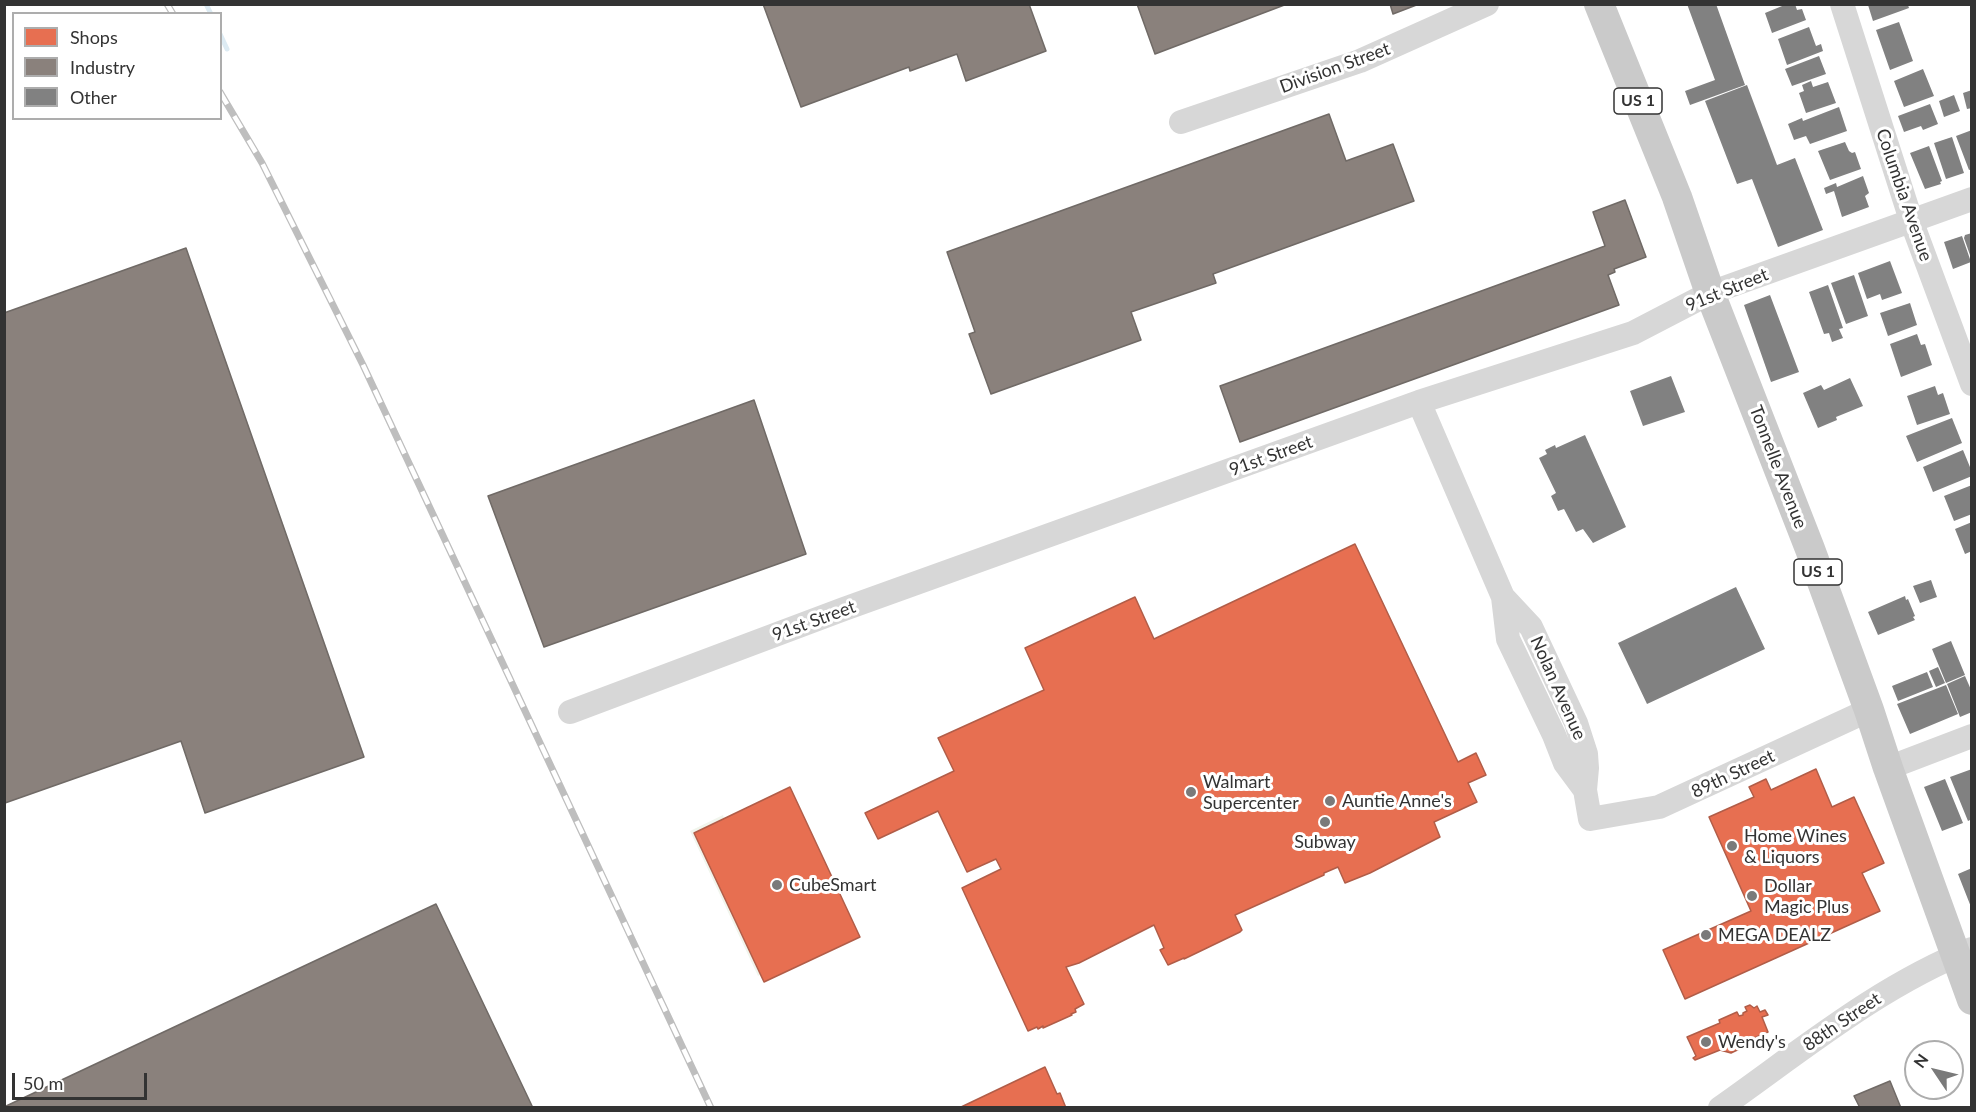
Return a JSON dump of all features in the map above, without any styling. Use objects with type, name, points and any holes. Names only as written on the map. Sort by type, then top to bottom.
[{"type":"main road","name":"Tonnelle Avenue","points":[[1599,4],[1677,197],[1710,293],[1806,539],[1888,768],[1963,953],[1971,1000]]},
{"type":"street","name":"Division Street","points":[[1180,122],[1360,62],[1487,4]]},
{"type":"street","name":"Columbia Avenue","points":[[1842,4],[1911,220],[1971,384]]},
{"type":"street","name":"91st Street","points":[[570,712],[844,609],[1419,402],[1633,333],[1710,293],[1971,199]]},
{"type":"street","name":"Nolan Avenue","points":[[1419,402],[1503,597],[1531,627],[1576,723],[1586,754],[1585,790],[1590,819]]},
{"type":"street","name":"89th Street","points":[[1590,819],[1659,807],[1843,724],[1869,710]]},
{"type":"street","points":[[1888,768],[1971,736]]},
{"type":"street","name":"88th Street","points":[[1719,1107],[1897,985],[1963,953]]},
{"type":"shaded area","points":[[723,815],[724,818],[694,833],[760,975],[758,976],[690,831]]},
{"type":"building: Shops","name":"Walmart Supercenter","points":[[1355,544],[1458,762],[1476,753],[1486,775],[1468,783],[1477,802],[1434,822],[1440,837],[1370,873],[1345,883],[1338,867],[1235,915],[1242,930],[1240,932],[1184,959],[1168,965],[1160,950],[1164,948],[1154,925],[1079,963],[1066,967],[1084,1004],[1075,1009],[1076,1012],[1072,1015],[1043,1028],[1043,1026],[1038,1029],[1037,1027],[1028,1031],[962,888],[1001,869],[996,859],[967,872],[938,811],[878,839],[865,813],[954,771],[938,738],[1044,690],[1025,648],[1135,597],[1154,639]]},
{"type":"building: Shops","points":[[1816,769],[1832,807],[1854,797],[1884,863],[1862,873],[1880,911],[1685,999],[1663,950],[1751,911],[1709,817],[1754,797],[1749,787],[1766,779],[1771,790]]},
{"type":"building: Shops","name":"CubeSmart","points":[[790,787],[860,937],[764,982],[694,833]]},
{"type":"building: Shops","points":[[1750,1005],[1754,1008],[1757,1006],[1760,1012],[1765,1010],[1768,1015],[1762,1017],[1768,1032],[1754,1038],[1756,1041],[1731,1053],[1720,1050],[1695,1060],[1693,1058],[1696,1056],[1687,1037],[1720,1023],[1719,1020],[1737,1012],[1739,1016],[1743,1015],[1747,1011],[1745,1007]]},
{"type":"building: Shops","points":[[1045,1067],[1066,1108],[959,1108]]},
{"type":"building: Industry","points":[[763,4],[1029,4],[1046,51],[966,81],[957,54],[910,71],[909,67],[801,107]]},
{"type":"building: Industry","points":[[1137,4],[1287,4],[1155,54]]},
{"type":"building: Industry","points":[[1390,4],[1419,4],[1393,14]]},
{"type":"building: Industry","points":[[1329,114],[1346,161],[1393,144],[1414,201],[1213,274],[1216,283],[1131,312],[1141,340],[991,394],[969,334],[975,332],[947,252]]},
{"type":"building: Industry","points":[[1625,200],[1646,257],[1614,269],[1615,272],[1608,275],[1619,305],[1240,442],[1220,386],[1605,246],[1593,212]]},
{"type":"building: Industry","points":[[186,248],[364,757],[205,813],[181,741],[5,803],[4,313]]},
{"type":"building: Industry","points":[[754,400],[806,554],[544,647],[488,496]]},
{"type":"building: Industry","points":[[436,904],[533,1108],[4,1108],[4,1107]]},
{"type":"building: Industry","points":[[1890,1081],[1901,1108],[1860,1108],[1854,1096]]},
{"type":"building: Other","points":[[1687,4],[1716,4],[1745,85],[1690,105],[1685,91],[1715,80]]},
{"type":"building: Other","points":[[1787,4],[1795,4],[1797,10],[1802,9],[1806,20],[1772,33],[1765,13]]},
{"type":"building: Other","points":[[1868,5],[1908,5],[1909,8],[1873,21]]},
{"type":"building: Other","points":[[1899,22],[1913,61],[1890,70],[1876,30]]},
{"type":"building: Other","points":[[1809,27],[1816,46],[1821,44],[1823,51],[1787,65],[1778,39]]},
{"type":"building: Other","points":[[1819,56],[1826,74],[1792,86],[1785,69]]},
{"type":"building: Other","points":[[1923,69],[1934,96],[1904,107],[1894,81]]},
{"type":"building: Other","points":[[1811,81],[1813,87],[1828,82],[1836,103],[1806,113],[1799,93],[1804,91],[1802,85]]},
{"type":"building: Other","points":[[1747,85],[1777,165],[1795,158],[1823,230],[1778,247],[1752,179],[1737,184],[1705,101]]},
{"type":"building: Other","points":[[1972,90],[1972,108],[1967,109],[1963,93]]},
{"type":"building: Other","points":[[1954,95],[1960,111],[1944,117],[1939,101]]},
{"type":"building: Other","points":[[1930,104],[1938,124],[1923,130],[1921,126],[1904,132],[1898,116]]},
{"type":"building: Other","points":[[1839,107],[1847,131],[1810,144],[1806,136],[1794,140],[1788,124],[1802,118],[1803,121]]},
{"type":"building: Other","points":[[1972,130],[1972,169],[1969,170],[1956,136]]},
{"type":"building: Other","points":[[1952,137],[1964,173],[1946,179],[1934,143]]},
{"type":"building: Other","points":[[1845,142],[1849,151],[1855,152],[1861,169],[1830,180],[1818,151]]},
{"type":"building: Other","points":[[1929,146],[1942,181],[1941,184],[1925,189],[1910,153]]},
{"type":"building: Other","points":[[1863,176],[1869,193],[1865,196],[1869,207],[1842,217],[1834,191],[1826,194],[1824,188],[1836,183],[1837,187]]},
{"type":"building: Other","points":[[1972,233],[1971,258],[1964,238],[1965,235]]},
{"type":"building: Other","points":[[1962,236],[1971,262],[1953,269],[1944,242]]},
{"type":"building: Other","points":[[1890,261],[1902,293],[1882,300],[1880,294],[1867,299],[1858,273]]},
{"type":"building: Other","points":[[1854,275],[1868,316],[1846,324],[1831,283]]},
{"type":"building: Other","points":[[1828,285],[1843,328],[1839,329],[1843,338],[1832,342],[1829,333],[1824,334],[1809,292]]},
{"type":"building: Other","points":[[1770,295],[1799,372],[1771,382],[1744,305]]},
{"type":"building: Other","points":[[1910,303],[1917,325],[1888,336],[1880,313]]},
{"type":"building: Other","points":[[1917,334],[1921,345],[1925,344],[1932,365],[1901,377],[1890,344]]},
{"type":"building: Other","points":[[1671,376],[1685,412],[1643,426],[1630,391]]},
{"type":"building: Other","points":[[1850,378],[1863,406],[1836,417],[1837,420],[1818,428],[1803,393],[1821,385],[1824,390]]},
{"type":"building: Other","points":[[1935,386],[1938,395],[1943,393],[1950,414],[1917,425],[1907,396]]},
{"type":"building: Other","points":[[1952,418],[1962,443],[1917,462],[1906,436]]},
{"type":"building: Other","points":[[1585,435],[1626,527],[1593,543],[1583,529],[1576,532],[1564,509],[1558,511],[1551,496],[1556,493],[1539,458],[1547,454],[1545,450],[1555,445],[1556,448]]},
{"type":"building: Other","points":[[1963,450],[1972,476],[1933,492],[1923,467]]},
{"type":"building: Other","points":[[1972,485],[1972,514],[1954,521],[1944,496]]},
{"type":"building: Other","points":[[1972,522],[1972,551],[1965,554],[1955,529]]},
{"type":"building: Other","points":[[1931,580],[1937,597],[1920,603],[1913,586]]},
{"type":"building: Other","points":[[1736,587],[1765,649],[1647,704],[1618,643]]},
{"type":"building: Other","points":[[1905,596],[1915,620],[1878,635],[1868,612]]},
{"type":"building: Other","points":[[1951,641],[1965,675],[1946,683],[1932,649]]},
{"type":"building: Other","points":[[1938,667],[1945,683],[1936,687],[1929,671]]},
{"type":"building: Other","points":[[1927,672],[1933,687],[1898,701],[1892,686]]},
{"type":"building: Other","points":[[1965,676],[1972,692],[1972,712],[1960,717],[1947,684]]},
{"type":"building: Other","points":[[1946,685],[1958,714],[1910,734],[1897,704]]},
{"type":"building: Other","points":[[1972,769],[1972,819],[1968,821],[1950,777]]},
{"type":"building: Other","points":[[1945,779],[1963,823],[1942,831],[1924,787]]},
{"type":"building: Other","points":[[1972,868],[1972,907],[1971,907],[1958,874]]},
{"type":"waterway","points":[[206,4],[210,12]]},
{"type":"waterway","points":[[222,38],[227,49]]},
{"type":"railway","points":[[167,4],[172,12]]},
{"type":"railway","points":[[222,95],[262,163],[363,365],[711,1108]]},
{"type":"place","name":"Walmart Supercenter","points":[[1191,792]]},
{"type":"place","name":"Auntie Anne's","points":[[1330,801]]},
{"type":"place","name":"Subway","points":[[1325,822]]},
{"type":"place","name":"Home Wines & Liquors","points":[[1732,846]]},
{"type":"place","name":"CubeSmart","points":[[777,885]]},
{"type":"place","name":"Dollar Magic Plus","points":[[1752,896]]},
{"type":"place","name":"MEGA DEALZ","points":[[1706,935]]},
{"type":"place","name":"Wendy's","points":[[1706,1042]]}]
